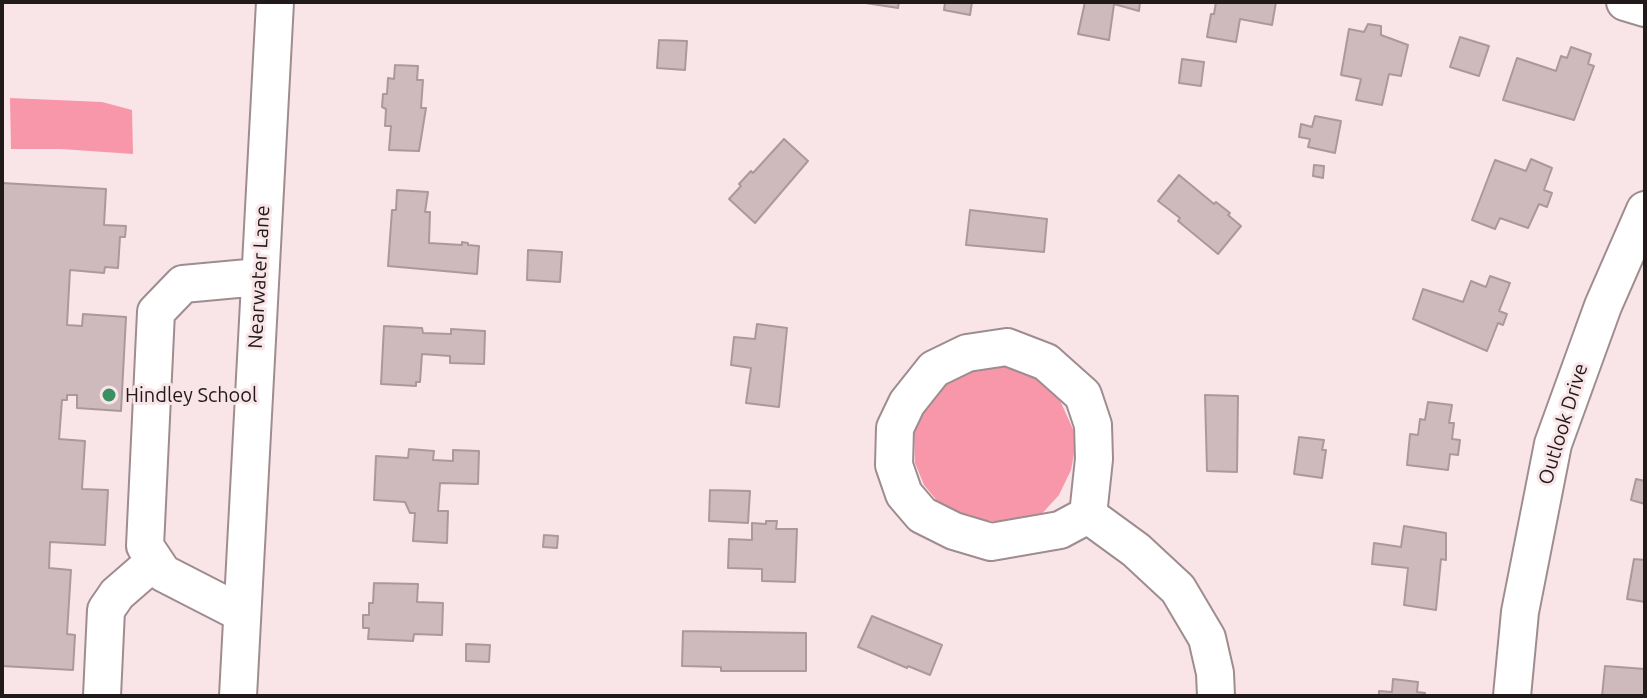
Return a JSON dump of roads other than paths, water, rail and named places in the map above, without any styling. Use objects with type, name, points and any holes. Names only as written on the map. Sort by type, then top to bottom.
[{"type":"street","name":"Nearwater Lane","points":[[238,696],[275,2]]},
{"type":"street","points":[[1625,2],[1645,8]]},
{"type":"street","name":"Outlook Drive","points":[[1512,696],[1520,612],[1553,444],[1603,306],[1645,210]]},
{"type":"street","points":[[241,613],[163,573],[145,546],[156,312],[183,284],[259,277]]},
{"type":"street","points":[[1007,347],[1046,362],[1083,395],[1093,425],[1094,459],[1088,515],[1060,530],[991,542],[954,531],[922,515],[904,494],[894,465],[895,428],[907,403],[934,369],[967,353],[1007,347]]},
{"type":"street","points":[[1088,515],[1136,550],[1178,589],[1207,638],[1215,673],[1216,696]]},
{"type":"street","points":[[102,696],[106,610],[117,594],[155,561]]},
{"type":"place","name":"Hindley School","points":[[109,395]]}]
